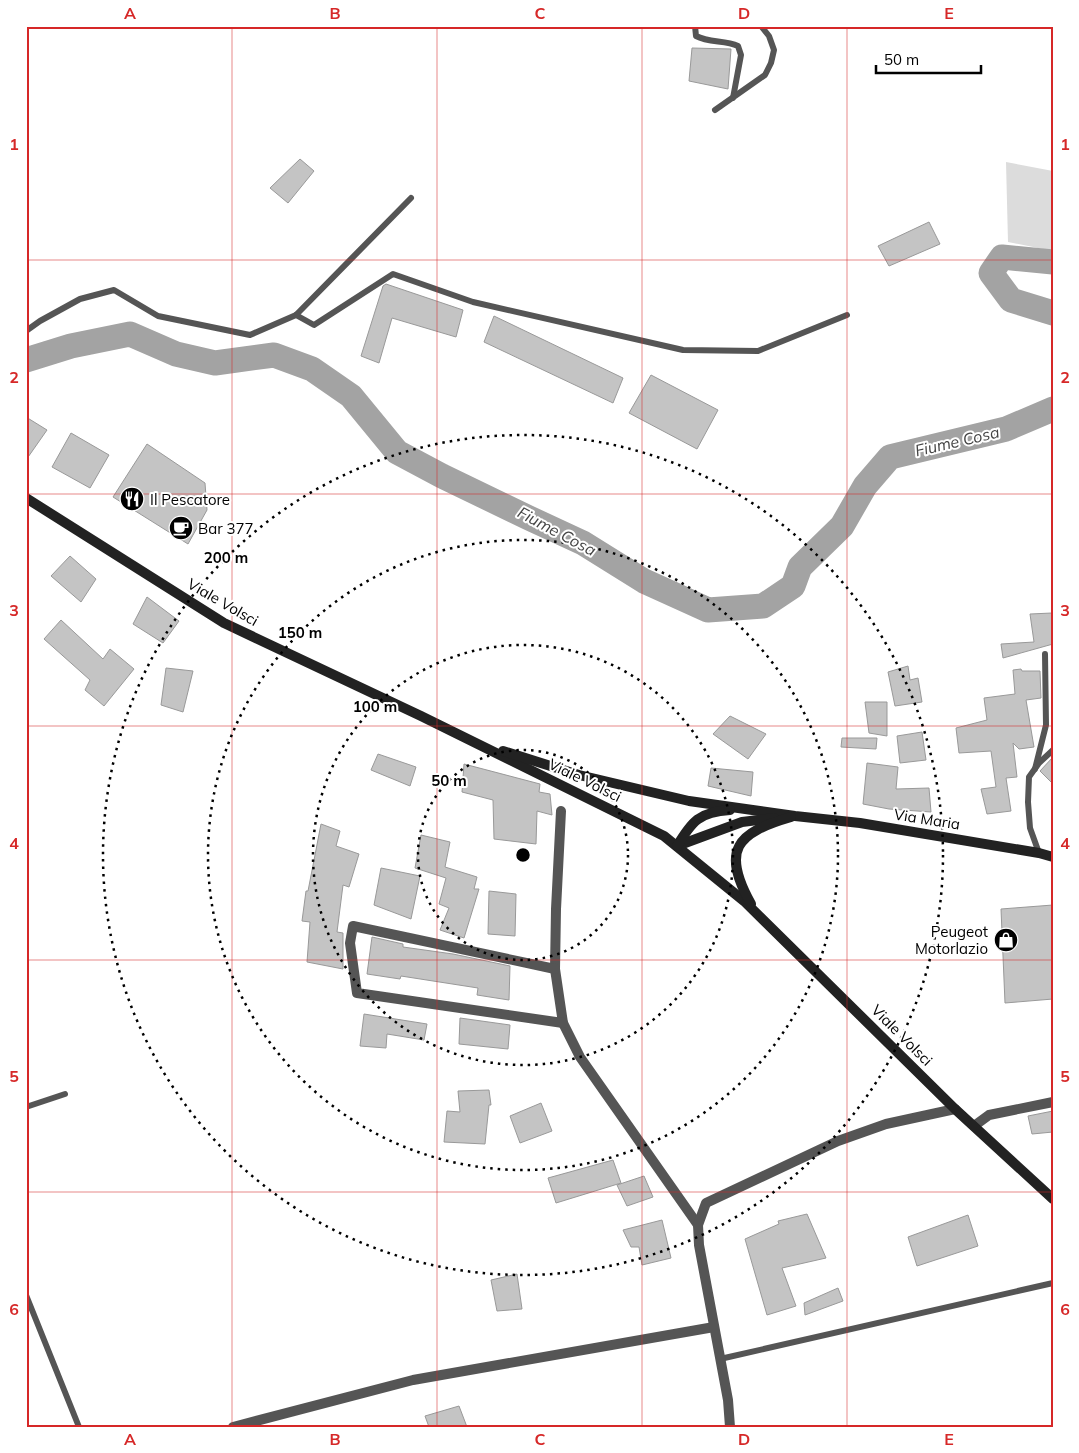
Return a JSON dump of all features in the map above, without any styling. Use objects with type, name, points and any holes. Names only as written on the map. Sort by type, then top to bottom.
[{"type":"main road","name":"Viale Volsci","points":[[26,498],[224,623],[477,743],[664,836],[744,901],[955,1108],[1053,1199]]},
{"type":"main road","points":[[477,743],[614,785],[689,801],[795,816]]},
{"type":"main road","points":[[676,846],[690,824],[704,815],[719,811],[748,809]]},
{"type":"main road","points":[[676,846],[742,822],[795,816]]},
{"type":"main road","points":[[755,912],[736,872],[735,859],[737,850],[744,839],[755,830],[795,816]]},
{"type":"main road","name":"Via Maria","points":[[795,816],[860,823],[1039,853],[1053,857]]},
{"type":"street","points":[[561,811],[555,969],[563,1023],[580,1057],[698,1225]]},
{"type":"street","points":[[555,969],[353,926],[350,943],[357,993],[563,1023]]},
{"type":"street","points":[[974,1126],[989,1115],[1053,1102]]},
{"type":"street","points":[[730,1427],[728,1400],[699,1245],[698,1225],[706,1202],[838,1141],[886,1124],[955,1108]]},
{"type":"street","points":[[233,1427],[413,1380],[714,1328]]},
{"type":"lane","points":[[695,26],[696,36],[702,39],[738,46],[741,55],[733,98]]},
{"type":"lane","points":[[715,110],[765,75],[771,63],[774,50],[769,36],[761,26]]},
{"type":"lane","points":[[26,331],[80,299],[114,290],[158,316],[250,335],[296,315],[411,198]]},
{"type":"lane","points":[[296,315],[314,325],[393,274],[473,302],[683,350],[758,351],[846,315]]},
{"type":"lane","points":[[1035,769],[1046,724],[1045,654]]},
{"type":"lane","points":[[1039,853],[1030,828],[1029,776],[1053,750]]},
{"type":"lane","points":[[26,1107],[65,1094]]},
{"type":"lane","points":[[720,1358],[1053,1283]]},
{"type":"lane","points":[[26,1295],[79,1427]]},
{"type":"shaded area","points":[[1006,162],[1053,171],[1053,251],[1008,242]]},
{"type":"building","points":[[692,48],[731,49],[728,89],[689,81]]},
{"type":"building","points":[[300,159],[314,171],[288,203],[270,188]]},
{"type":"building","points":[[929,222],[940,244],[889,266],[878,246]]},
{"type":"building","points":[[386,284],[463,310],[456,337],[392,318],[379,363],[361,356],[383,286]]},
{"type":"building","points":[[494,316],[623,378],[613,403],[484,342]]},
{"type":"building","points":[[651,375],[718,410],[697,449],[629,413]]},
{"type":"building","points":[[26,417],[47,430],[26,460]]},
{"type":"building","points":[[71,433],[109,455],[90,488],[52,467]]},
{"type":"building","points":[[147,444],[205,483],[207,510],[188,544],[113,497]]},
{"type":"building","points":[[70,556],[96,579],[81,602],[51,576]]},
{"type":"building","points":[[147,597],[179,621],[163,643],[133,624]]},
{"type":"building","points":[[1052,613],[1053,644],[1003,658],[1001,644],[1034,642],[1030,614]]},
{"type":"building","points":[[61,620],[103,659],[110,649],[134,669],[104,706],[85,690],[90,680],[44,639]]},
{"type":"building","points":[[908,666],[910,680],[918,678],[922,702],[895,706],[888,672]]},
{"type":"building","points":[[166,668],[193,671],[183,712],[161,705]]},
{"type":"building","points":[[1021,669],[1022,671],[1040,671],[1041,698],[1026,700],[1034,747],[1019,749],[1013,743],[1017,777],[1006,778],[1011,811],[987,814],[981,789],[996,787],[991,751],[959,753],[956,728],[987,720],[984,698],[1015,694],[1013,670]]},
{"type":"building","points":[[865,702],[887,702],[887,736],[869,733]]},
{"type":"building","points":[[730,716],[766,734],[748,759],[713,734]]},
{"type":"building","points":[[922,732],[926,760],[900,763],[897,736]]},
{"type":"building","points":[[842,738],[877,738],[876,749],[841,747]]},
{"type":"building","points":[[378,754],[416,767],[410,786],[371,770]]},
{"type":"building","points":[[1053,757],[1053,784],[1040,771]]},
{"type":"building","points":[[867,763],[898,767],[896,789],[929,788],[931,812],[889,809],[863,804]]},
{"type":"building","points":[[464,764],[540,784],[539,792],[550,794],[552,815],[537,811],[536,844],[494,839],[493,800],[462,792]]},
{"type":"building","points":[[711,768],[753,772],[751,796],[708,786]]},
{"type":"building","points":[[321,824],[340,831],[336,846],[359,854],[349,887],[343,885],[337,932],[343,933],[343,969],[307,962],[310,922],[302,921],[306,891],[308,891]]},
{"type":"building","points":[[421,835],[450,842],[445,867],[477,877],[474,889],[479,889],[464,938],[440,930],[449,908],[439,904],[446,878],[415,868]]},
{"type":"building","points":[[381,868],[420,876],[411,919],[374,905]]},
{"type":"building","points":[[489,891],[516,894],[515,936],[488,934]]},
{"type":"building","points":[[1053,905],[1053,999],[1005,1003],[1001,909]]},
{"type":"building","points":[[372,937],[403,944],[403,947],[453,954],[510,966],[509,1000],[477,995],[478,988],[401,976],[400,979],[367,974]]},
{"type":"building","points":[[364,1014],[427,1024],[424,1040],[387,1034],[386,1048],[360,1046]]},
{"type":"building","points":[[460,1018],[510,1025],[508,1049],[459,1044]]},
{"type":"building","points":[[489,1090],[491,1105],[489,1105],[485,1144],[444,1142],[447,1111],[460,1112],[458,1091]]},
{"type":"building","points":[[541,1103],[552,1131],[520,1143],[510,1116]]},
{"type":"building","points":[[1053,1111],[1053,1132],[1032,1134],[1028,1116]]},
{"type":"building","points":[[613,1160],[621,1183],[556,1203],[548,1178]]},
{"type":"building","points":[[644,1176],[653,1197],[627,1206],[617,1185]]},
{"type":"building","points":[[807,1214],[826,1258],[782,1268],[796,1306],[767,1315],[745,1239],[779,1224],[778,1221]]},
{"type":"building","points":[[968,1215],[978,1246],[917,1266],[908,1237]]},
{"type":"building","points":[[662,1220],[671,1258],[642,1265],[639,1247],[631,1247],[623,1230]]},
{"type":"building","points":[[517,1274],[522,1309],[497,1311],[491,1280]]},
{"type":"building","points":[[838,1288],[843,1301],[805,1315],[804,1303]]},
{"type":"building","points":[[459,1406],[467,1427],[429,1427],[425,1416]]},
{"type":"waterway","name":"Fiume Cosa","points":[[1053,262],[1002,257],[991,273],[1011,300],[1053,313]]},
{"type":"waterway","name":"Fiume Cosa","points":[[26,360],[71,346],[130,334],[176,354],[215,363],[274,355],[312,369],[351,396],[397,452],[442,476],[583,543],[644,581],[708,610],[763,606],[793,586],[800,567],[842,526],[865,486],[890,457],[1006,429],[1053,409]]},
{"type":"place","name":"Il Pescatore","points":[[132,499]]},
{"type":"place","name":"Bar 377","points":[[181,528]]},
{"type":"place","name":"Peugeot Motorlazio","points":[[1006,940]]}]
